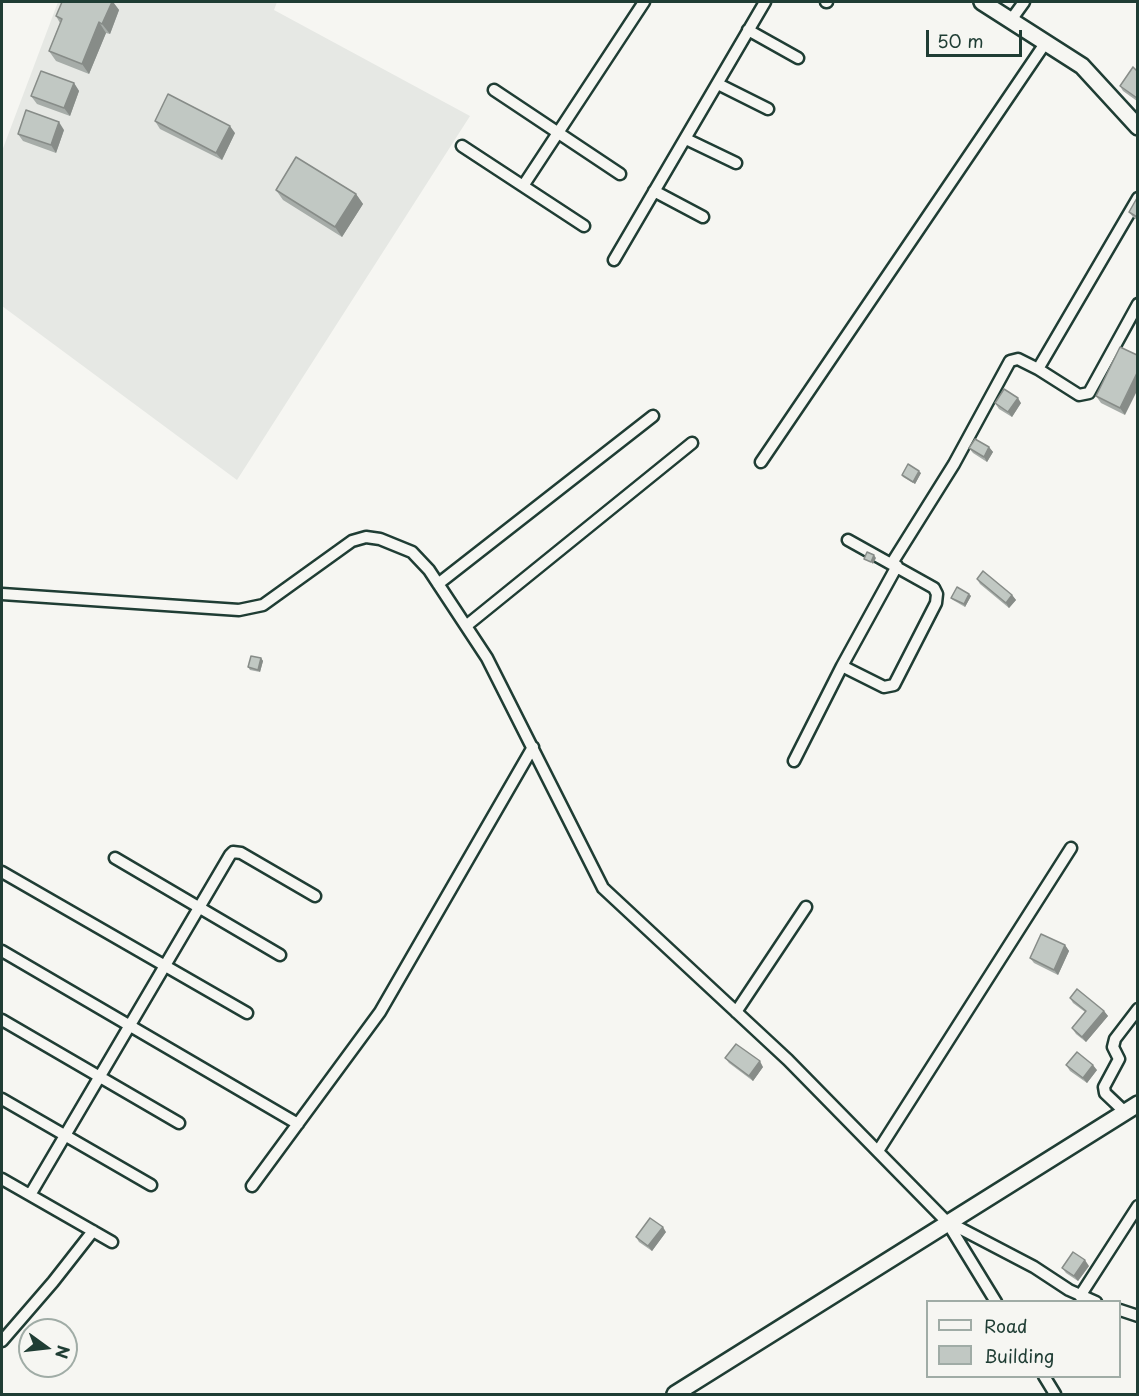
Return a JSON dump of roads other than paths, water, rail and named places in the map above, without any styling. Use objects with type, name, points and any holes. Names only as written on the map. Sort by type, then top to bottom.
[{"type":"main road","points":[[982,2],[1082,66],[1136,122]]},
{"type":"main road","points":[[675,1395],[1131,1108]]},
{"type":"street","points":[[523,186],[644,2]]},
{"type":"street","points":[[614,260],[765,2]]},
{"type":"street","points":[[1011,20],[1024,2]]},
{"type":"street","points":[[748,30],[798,58]]},
{"type":"street","points":[[761,462],[1046,42]]},
{"type":"street","points":[[718,84],[768,109]]},
{"type":"street","points":[[495,90],[620,174]]},
{"type":"street","points":[[686,139],[736,163]]},
{"type":"street","points":[[462,146],[584,226]]},
{"type":"street","points":[[654,191],[704,217]]},
{"type":"street","points":[[1038,369],[1137,198]]},
{"type":"street","points":[[794,761],[894,564],[954,464],[1010,361],[1018,359],[1079,394],[1089,393],[1137,304]]},
{"type":"street","points":[[438,584],[653,416]]},
{"type":"street","points":[[466,626],[692,443]]},
{"type":"street","points":[[2,594],[239,610],[263,605],[352,541],[366,537],[396,543],[412,552],[438,584],[487,658],[603,888],[736,1012],[947,1222],[995,1300]]},
{"type":"street","points":[[842,666],[884,687],[894,685],[936,603],[937,594],[934,588],[848,540]]},
{"type":"street","points":[[252,1186],[380,1012],[533,747]]},
{"type":"street","points":[[878,1151],[1071,848]]},
{"type":"street","points":[[30,1196],[233,852],[241,854],[315,896]]},
{"type":"street","points":[[114,858],[280,955]]},
{"type":"street","points":[[2,872],[247,1013]]},
{"type":"street","points":[[736,1012],[806,906]]},
{"type":"street","points":[[2,951],[298,1124]]},
{"type":"street","points":[[1131,1108],[1105,1093],[1104,1087],[1119,1059],[1113,1047],[1115,1039],[1137,1009]]},
{"type":"street","points":[[2,1020],[179,1123]]},
{"type":"street","points":[[2,1099],[150,1185]]},
{"type":"street","points":[[2,1179],[112,1242]]},
{"type":"street","points":[[1080,1296],[1137,1206]]},
{"type":"street","points":[[947,1222],[1091,1300]]},
{"type":"street","points":[[2,1341],[93,1231]]},
{"type":"street","points":[[1121,1311],[1137,1316]]},
{"type":"street","points":[[1045,1378],[1055,1395]]}]
